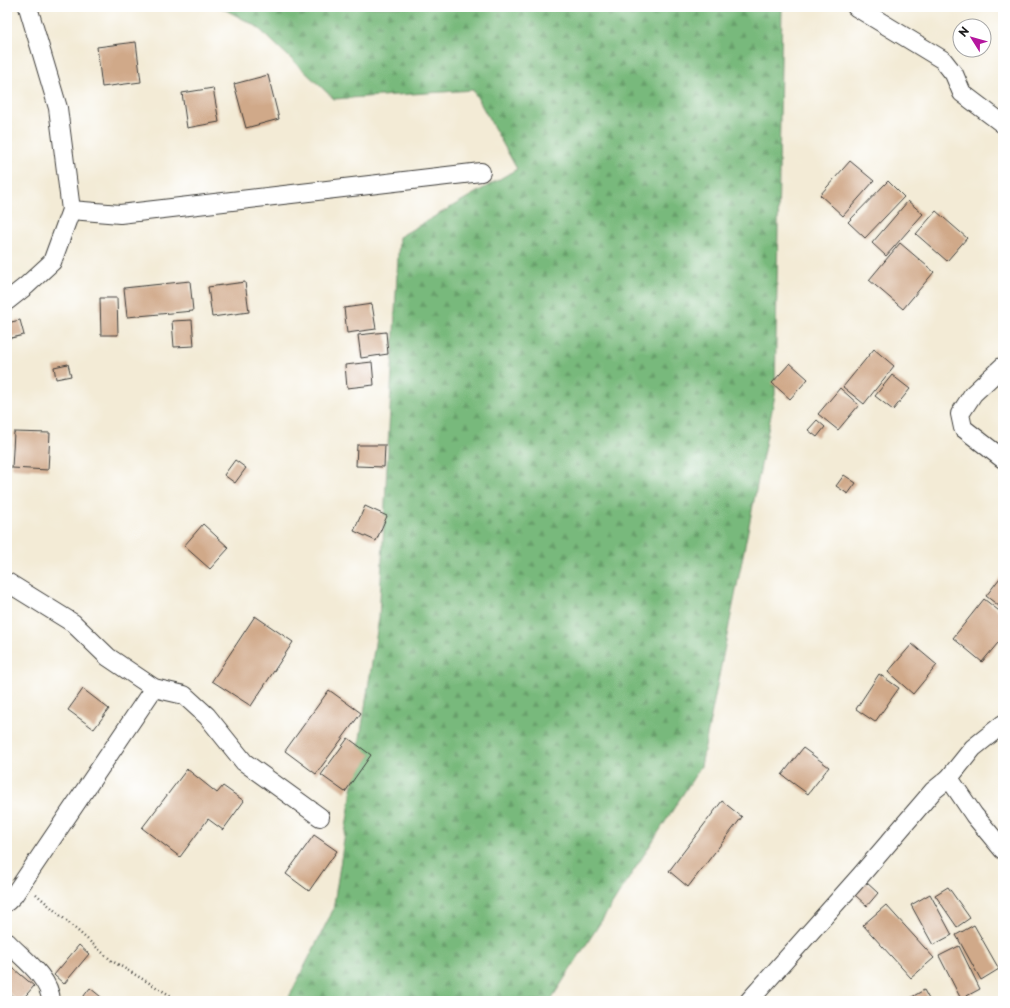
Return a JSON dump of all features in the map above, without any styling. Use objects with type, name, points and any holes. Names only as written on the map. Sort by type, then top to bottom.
[{"type":"street","points":[[7,301],[52,262],[71,210],[58,108],[28,7]]},
{"type":"street","points":[[856,7],[943,60],[954,74],[962,93],[1003,124]]},
{"type":"street","points":[[71,210],[120,214],[481,172]]},
{"type":"street","points":[[1003,366],[973,394],[960,414],[962,428],[1003,459]]},
{"type":"street","points":[[7,582],[74,623],[108,657],[154,688],[184,695],[207,716],[244,762],[320,817]]},
{"type":"street","points":[[7,902],[154,688]]},
{"type":"street","points":[[749,1001],[856,881],[929,796],[949,778],[973,748],[1003,724]]},
{"type":"street","points":[[949,778],[974,815],[1003,850]]},
{"type":"street","points":[[7,942],[43,979],[50,990],[52,1001]]},
{"type":"path","points":[[22,882],[112,960],[172,997]]},
{"type":"green space","points":[[220,7],[782,7],[775,395],[701,766],[550,1001],[287,1001],[333,910],[379,618],[399,237],[517,169],[473,90],[334,99],[256,26]]},
{"type":"building","points":[[136,42],[141,82],[102,87],[97,47]]},
{"type":"building","points":[[268,75],[279,119],[246,128],[234,84]]},
{"type":"building","points":[[213,88],[219,122],[187,128],[182,93]]},
{"type":"building","points":[[850,161],[874,181],[843,216],[820,195]]},
{"type":"building","points":[[888,181],[904,197],[865,238],[848,222]]},
{"type":"building","points":[[908,201],[923,214],[886,256],[872,243]]},
{"type":"building","points":[[936,211],[967,238],[947,261],[916,234]]},
{"type":"building","points":[[900,243],[934,272],[903,309],[869,280]]},
{"type":"building","points":[[190,281],[193,311],[127,317],[124,288]]},
{"type":"building","points":[[245,282],[249,312],[212,317],[208,287]]},
{"type":"building","points":[[100,298],[117,298],[118,335],[101,335]]},
{"type":"building","points":[[372,304],[376,329],[347,333],[344,308]]},
{"type":"building","points":[[20,320],[24,335],[7,339],[7,323]]},
{"type":"building","points":[[192,320],[194,346],[174,347],[172,321]]},
{"type":"building","points":[[386,332],[388,354],[361,358],[358,335]]},
{"type":"building","points":[[874,349],[894,366],[864,404],[843,387]]},
{"type":"building","points":[[372,362],[374,385],[347,388],[345,365]]},
{"type":"building","points":[[790,363],[808,379],[790,399],[772,383]]},
{"type":"building","points":[[68,364],[71,376],[56,379],[54,367]]},
{"type":"building","points":[[892,375],[910,389],[893,410],[875,396]]},
{"type":"building","points":[[840,388],[859,405],[838,430],[818,414]]},
{"type":"building","points":[[817,420],[825,427],[817,437],[808,430]]},
{"type":"building","points":[[14,432],[50,433],[48,470],[12,468]]},
{"type":"building","points":[[357,445],[385,445],[384,467],[356,466]]},
{"type":"building","points":[[235,460],[246,468],[235,483],[224,475]]},
{"type":"building","points":[[844,475],[856,483],[848,494],[836,486]]},
{"type":"building","points":[[365,506],[387,516],[376,541],[354,531]]},
{"type":"building","points":[[203,524],[229,548],[210,569],[184,546]]},
{"type":"building","points":[[1003,574],[1003,609],[986,596]]},
{"type":"building","points":[[984,599],[1003,614],[1003,637],[982,662],[953,638]]},
{"type":"building","points":[[255,616],[293,642],[251,706],[212,681]]},
{"type":"building","points":[[912,644],[937,665],[913,694],[888,672]]},
{"type":"building","points":[[879,674],[899,688],[875,722],[856,709]]},
{"type":"building","points":[[83,689],[109,709],[94,729],[68,710]]},
{"type":"building","points":[[329,690],[361,713],[316,774],[285,751]]},
{"type":"building","points":[[348,738],[371,755],[345,792],[321,775]]},
{"type":"building","points":[[803,748],[829,767],[808,794],[782,775]]},
{"type":"building","points":[[187,769],[217,793],[223,786],[244,801],[223,830],[208,819],[180,857],[142,828]]},
{"type":"building","points":[[722,801],[742,817],[688,887],[669,871]]},
{"type":"building","points":[[314,835],[337,851],[309,891],[286,874]]},
{"type":"building","points":[[866,882],[878,893],[867,906],[855,895]]},
{"type":"building","points":[[948,887],[970,918],[957,927],[935,895]]},
{"type":"building","points":[[930,894],[952,935],[933,945],[911,905]]},
{"type":"building","points":[[886,905],[934,958],[911,978],[863,925]]},
{"type":"building","points":[[974,925],[999,969],[981,980],[956,935]]},
{"type":"building","points":[[79,945],[89,954],[64,984],[54,975]]},
{"type":"building","points":[[959,946],[980,989],[961,999],[939,956]]},
{"type":"building","points":[[7,963],[34,986],[21,1001],[18,1001],[7,991]]},
{"type":"building","points":[[90,988],[106,1001],[80,1001]]},
{"type":"building","points":[[924,990],[930,1001],[905,1001]]}]
